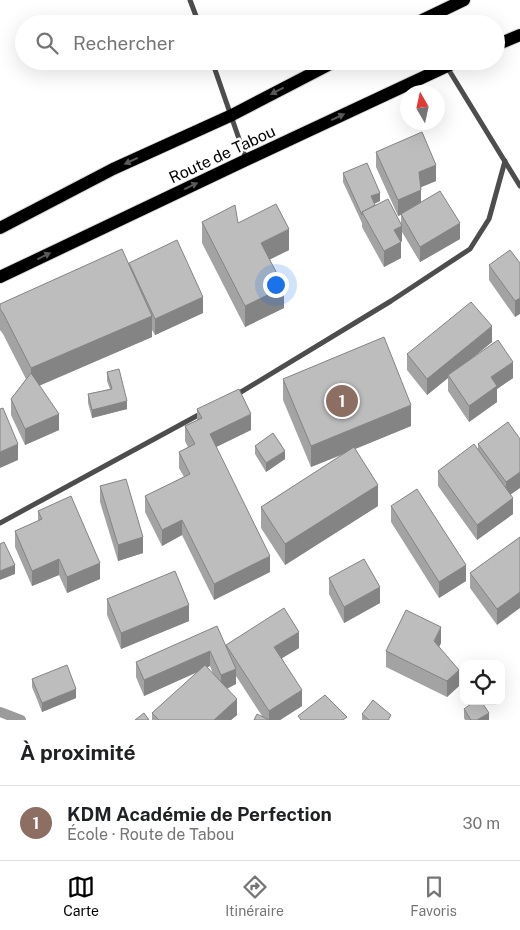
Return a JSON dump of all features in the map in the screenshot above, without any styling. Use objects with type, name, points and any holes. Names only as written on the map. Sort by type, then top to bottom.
[{"type":"main road","points":[[433,15],[464,0]]},
{"type":"main road","points":[[505,41],[520,35]]},
{"type":"main road","name":"Route de Tabou","points":[[0,228],[113,169],[232,114],[318,70]]},
{"type":"main road","name":"Route de Tabou","points":[[0,277],[439,70]]},
{"type":"street","points":[[190,0],[196,15]]},
{"type":"street","points":[[215,70],[232,114],[246,160]]},
{"type":"street","points":[[455,70],[504,161],[520,186]]},
{"type":"street","points":[[233,396],[390,301],[470,249],[489,219],[504,161]]},
{"type":"street","points":[[0,522],[207,410]]},
{"type":"building","points":[[422,132],[436,165],[419,172],[421,190],[398,200],[376,152]]},
{"type":"building","points":[[367,163],[380,193],[371,196],[375,205],[362,212],[362,215],[343,173]]},
{"type":"building","points":[[440,191],[460,223],[420,247],[401,214]]},
{"type":"building","points":[[388,199],[402,226],[394,230],[401,242],[384,251],[362,212]]},
{"type":"building","points":[[276,204],[289,229],[261,243],[284,287],[245,306],[202,222],[235,205],[238,223]]},
{"type":"building","points":[[177,240],[203,297],[155,319],[129,263]]},
{"type":"building","points":[[122,249],[152,316],[31,368],[0,309],[0,304]]},
{"type":"building","points":[[510,250],[520,263],[520,298],[515,301],[489,265]]},
{"type":"building","points":[[471,302],[492,326],[427,379],[407,354]]},
{"type":"building","points":[[384,337],[411,405],[311,446],[283,379]]},
{"type":"building","points":[[498,340],[513,362],[491,377],[497,386],[469,406],[448,375]]},
{"type":"building","points":[[119,369],[127,401],[92,410],[88,394],[112,389],[107,372]]},
{"type":"building","points":[[31,373],[59,414],[25,429],[11,399]]},
{"type":"building","points":[[239,389],[251,414],[210,434],[270,556],[214,584],[182,520],[162,530],[145,496],[190,474],[179,452],[195,444],[185,426],[202,418],[197,409]]},
{"type":"building","points":[[3,408],[18,444],[0,452],[0,409]]},
{"type":"building","points":[[508,422],[520,439],[520,472],[506,482],[478,444]]},
{"type":"building","points":[[273,433],[285,451],[266,463],[255,446]]},
{"type":"building","points":[[474,444],[513,498],[477,525],[438,471]]},
{"type":"building","points":[[354,447],[378,485],[285,544],[261,507]]},
{"type":"building","points":[[126,479],[143,537],[118,545],[100,486]]},
{"type":"building","points":[[417,489],[466,565],[439,582],[391,506]]},
{"type":"building","points":[[71,496],[100,563],[67,577],[59,559],[32,571],[15,531],[42,519],[38,511]]},
{"type":"building","points":[[520,537],[520,592],[497,609],[470,573]]},
{"type":"building","points":[[4,542],[15,565],[0,571],[0,544]]},
{"type":"building","points":[[364,559],[380,587],[344,607],[329,578]]},
{"type":"building","points":[[175,571],[189,605],[121,633],[107,599]]},
{"type":"building","points":[[284,608],[299,632],[274,647],[302,690],[269,711],[226,645]]},
{"type":"building","points":[[406,610],[441,627],[434,641],[459,670],[447,681],[386,651]]},
{"type":"building","points":[[217,626],[236,669],[221,675],[210,651],[144,680],[136,662]]},
{"type":"building","points":[[67,665],[76,689],[42,703],[32,679]]},
{"type":"building","points":[[205,665],[237,699],[214,720],[159,720],[152,713]]},
{"type":"building","points":[[325,695],[347,717],[343,720],[301,720],[298,716]]},
{"type":"building","points":[[373,700],[391,715],[388,720],[369,720],[362,714]]},
{"type":"building","points":[[470,705],[484,705],[489,713],[477,720],[471,720],[464,709]]},
{"type":"building","points":[[144,713],[149,720],[135,720]]},
{"type":"building","points":[[257,714],[269,720],[254,720]]},
{"type":"waterway","points":[[0,712],[21,720]]},
{"type":"place","name":"KDM Académie de Perfection","points":[[342,401]]}]
